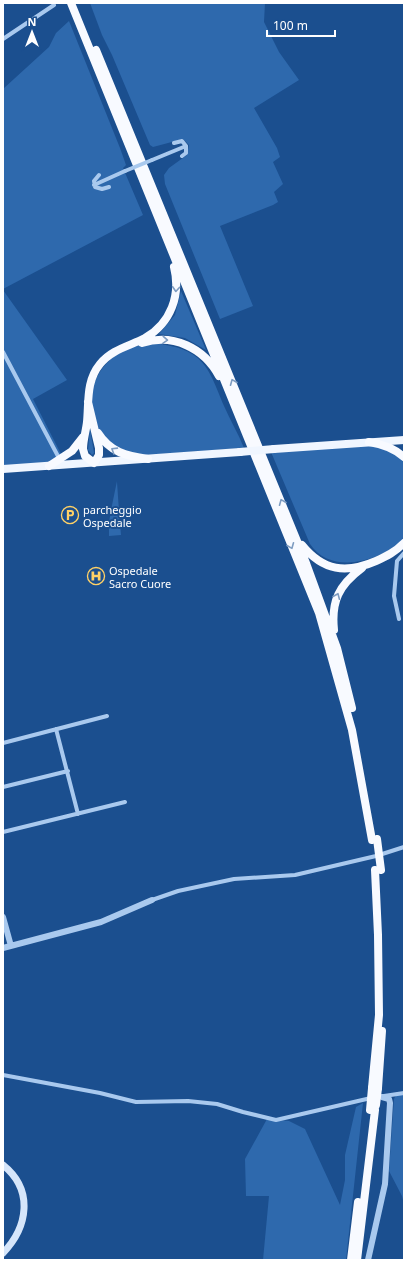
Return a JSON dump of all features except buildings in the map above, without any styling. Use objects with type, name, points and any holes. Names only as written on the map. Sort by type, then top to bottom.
[{"type":"highway","points":[[71,3],[246,432],[324,628],[352,730],[374,840]]},
{"type":"highway","points":[[77,3],[296,538],[337,648],[357,728],[378,870],[379,1015],[375,1088],[351,1260]]},
{"type":"highway","points":[[88,402],[99,452],[94,463],[84,454],[89,388],[92,376],[101,362],[114,352],[154,332],[169,314],[175,298],[176,281],[174,266],[157,225],[150,198]]},
{"type":"highway","points":[[114,352],[144,342],[159,340],[179,342],[197,350],[215,369],[237,418],[246,432]]},
{"type":"highway","points":[[92,423],[101,438],[117,452],[148,459]]},
{"type":"highway","points":[[49,466],[72,451],[85,433]]},
{"type":"highway","points":[[369,442],[385,445],[397,451],[404,457]]},
{"type":"highway","points":[[296,538],[317,561],[329,567],[340,569],[365,566]]},
{"type":"highway","points":[[337,648],[333,618],[336,598],[346,581],[365,566],[396,552],[404,543]]},
{"type":"highway","points":[[357,1260],[372,1110]]},
{"type":"main road","points":[[3,470],[404,440]]},
{"type":"main road","points":[[3,1165],[10,1172],[19,1186],[23,1197],[24,1209],[19,1232],[3,1253]]},
{"type":"street","points":[[3,39],[54,5]]},
{"type":"street","points":[[174,143],[182,142],[186,146],[186,153],[182,156]]},
{"type":"street","points":[[94,184],[186,146]]},
{"type":"street","points":[[94,184],[95,178],[99,175]]},
{"type":"street","points":[[94,184],[99,188],[108,187]]},
{"type":"street","points":[[3,352],[60,460]]},
{"type":"street","points":[[399,619],[394,596],[397,561],[404,553]]},
{"type":"street","points":[[3,743],[107,716]]},
{"type":"street","points":[[56,729],[78,814]]},
{"type":"street","points":[[3,788],[68,771]]},
{"type":"street","points":[[3,832],[125,802]]},
{"type":"street","points":[[3,948],[101,922],[152,900],[178,891],[234,879],[295,875],[376,856],[404,847]]},
{"type":"street","points":[[3,917],[11,946]]},
{"type":"street","points":[[3,1075],[100,1092],[136,1102],[188,1101],[217,1104],[276,1120],[404,1093]]},
{"type":"street","points":[[368,1260],[386,1179],[390,1103],[389,1099],[382,1097]]},
{"type":"shaded area","points":[[90,3],[265,3],[264,22],[279,52],[299,80],[254,108],[277,148],[280,157],[273,162],[283,184],[274,192],[278,202],[220,226],[253,306],[220,319],[165,184],[164,175],[169,168],[187,155],[189,145],[183,139],[153,147],[150,145],[102,35]]},
{"type":"shaded area","points":[[69,21],[120,148],[126,165],[123,168],[143,215],[3,289],[3,89],[49,47],[56,33]]},
{"type":"shaded area","points":[[3,290],[67,380],[33,399],[62,456],[49,462],[3,466]]},
{"type":"shaded area","points":[[181,291],[206,350],[185,338],[159,334],[175,315]]},
{"type":"shaded area","points":[[153,343],[182,349],[193,354],[207,369],[244,448],[147,455],[122,450],[104,438],[94,420],[91,400],[95,381],[107,363],[126,349]]},
{"type":"shaded area","points":[[90,429],[94,453],[92,455],[88,450]]},
{"type":"shaded area","points":[[369,445],[385,447],[404,459],[404,539],[383,554],[370,559],[356,562],[330,560],[319,554],[310,544],[271,452]]},
{"type":"shaded area","points":[[117,482],[119,511],[111,510]]},
{"type":"shaded area","points":[[111,511],[119,511],[120,523],[109,522]]},
{"type":"shaded area","points":[[109,522],[120,524],[121,535],[109,536]]},
{"type":"shaded area","points":[[404,1094],[404,1204],[402,1196],[389,1171],[394,1099],[396,1095]]},
{"type":"shaded area","points":[[363,1103],[346,1260],[263,1260],[269,1196],[246,1196],[245,1159],[267,1119],[289,1121],[305,1129],[340,1205],[345,1180],[345,1155],[356,1107]]},
{"type":"place","name":"parcheggio Ospedale","points":[[70,515]]},
{"type":"place","name":"Ospedale Sacro Cuore","points":[[96,576]]}]
